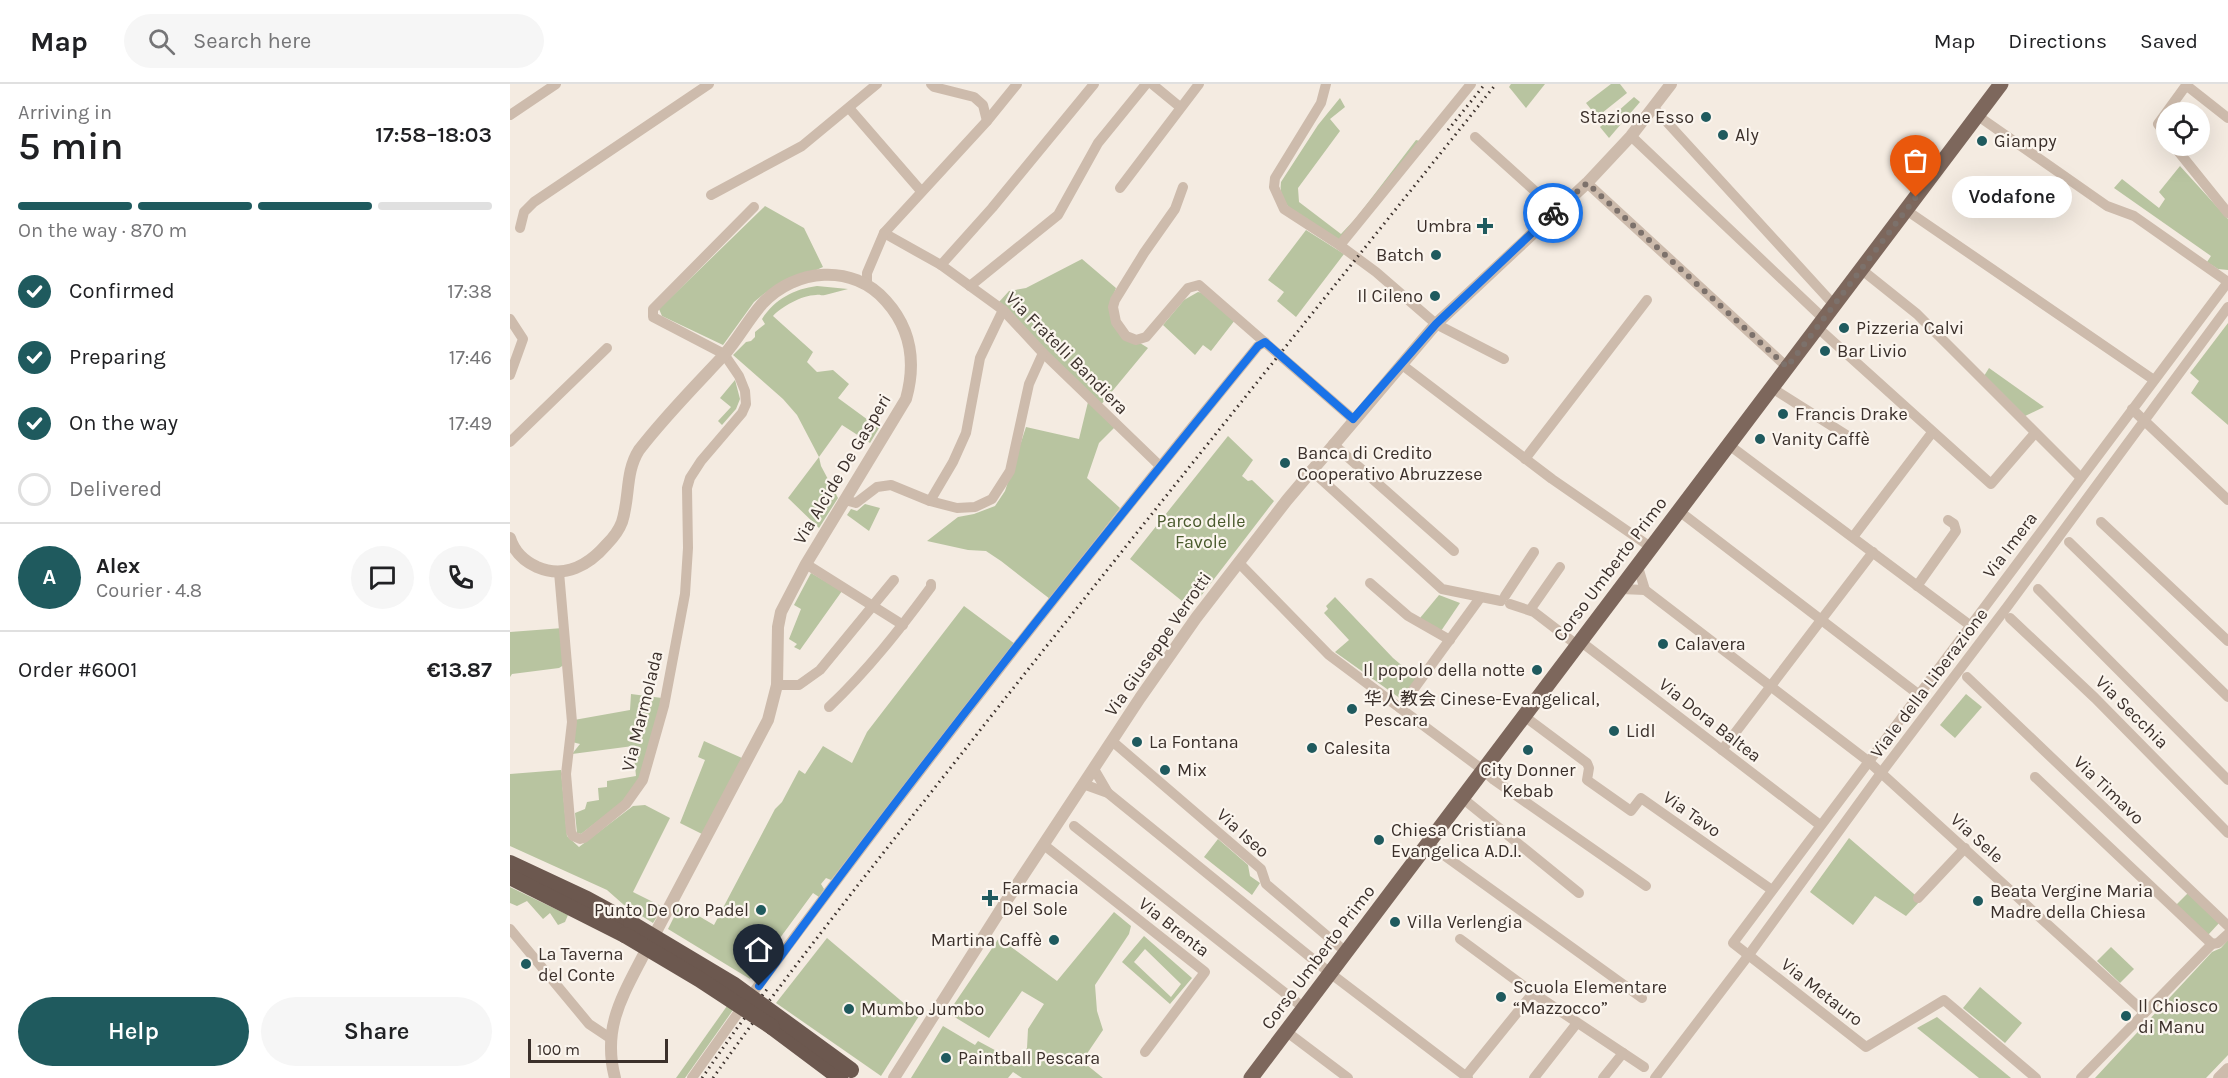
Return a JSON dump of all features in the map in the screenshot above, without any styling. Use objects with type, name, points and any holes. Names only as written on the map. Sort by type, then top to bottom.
[{"type":"highway","points":[[510,863],[587,899],[792,1041],[840,1078]]},
{"type":"highway","points":[[510,878],[628,929],[742,990],[804,1033],[861,1078]]},
{"type":"main road","name":"Corso Umberto Primo","points":[[1251,1078],[2001,84]]},
{"type":"street","points":[[510,115],[556,84]]},
{"type":"street","points":[[520,228],[524,212],[534,202],[709,84]]},
{"type":"street","points":[[711,195],[802,146],[878,84]]},
{"type":"street","points":[[930,84],[974,97],[983,105],[987,121]]},
{"type":"street","points":[[867,285],[867,273],[884,233],[987,121],[1017,84]]},
{"type":"street","points":[[941,265],[992,208],[1094,84]]},
{"type":"street","points":[[970,286],[1058,215],[1098,143],[1146,84]]},
{"type":"street","points":[[1152,84],[1180,107]]},
{"type":"street","points":[[1120,188],[1199,84]]},
{"type":"street","points":[[1326,84],[1321,103],[1275,178],[1274,187],[1284,209],[1340,245],[1376,272],[1436,324],[1504,359]]},
{"type":"street","points":[[1340,245],[1471,84]]},
{"type":"street","name":"Via Giuseppe Verrotti","points":[[894,1078],[940,1002],[1181,639],[1311,470],[1436,324],[1587,183],[1631,136],[1671,84]]},
{"type":"street","points":[[2174,102],[2187,84],[2228,118]]},
{"type":"street","points":[[849,108],[921,191]]},
{"type":"street","points":[[1654,108],[1835,306]]},
{"type":"street","points":[[1978,116],[2107,206],[2134,216],[2228,282]]},
{"type":"street","points":[[1631,136],[1821,323],[1991,484],[2035,433]]},
{"type":"street","points":[[1475,137],[1557,210]]},
{"type":"street","points":[[2182,156],[2228,213]]},
{"type":"street","points":[[1587,183],[1787,367]]},
{"type":"street","points":[[1183,187],[1175,209],[1119,292],[1113,307],[1116,322],[1122,332],[1131,339],[1146,337],[1188,288],[1199,285],[1353,419]]},
{"type":"street","points":[[724,354],[653,316],[652,313],[653,309],[754,207]]},
{"type":"street","points":[[1906,210],[2154,380]]},
{"type":"street","name":"Via Fratelli Bandiera","points":[[884,233],[941,265],[1003,310],[1042,353],[1160,466]]},
{"type":"street","points":[[1862,270],[1917,314],[2080,478]]},
{"type":"street","name":"Via Alcide De Gasperi","points":[[559,572],[572,570],[585,564],[603,549],[618,531],[623,518],[630,468],[635,456],[651,434],[724,354],[762,304],[789,283],[814,275],[830,274],[847,276],[867,285],[884,298],[902,325],[912,355],[912,377],[906,399],[806,564],[779,620],[777,685],[768,720],[657,930]]},
{"type":"street","name":"Via Imera","points":[[1733,943],[2228,282]]},
{"type":"street","points":[[1525,459],[1647,300]]},
{"type":"street","name":"Viale della Liberazione","points":[[1655,1078],[1748,956],[1881,773],[2007,607],[2228,307]]},
{"type":"street","points":[[930,501],[953,462],[966,433],[980,358],[1003,310]]},
{"type":"street","points":[[510,319],[523,339],[510,375]]},
{"type":"street","points":[[755,990],[878,824],[1160,466],[1258,346],[1265,342]]},
{"type":"street","points":[[510,442],[607,348]]},
{"type":"street","points":[[845,500],[856,503],[877,487],[891,485],[930,501],[957,508],[975,507],[992,500],[1010,471],[1029,384],[1042,353]]},
{"type":"street","name":"Via Marmolada","points":[[559,572],[572,723],[566,774],[573,836],[584,838],[626,804],[643,780],[654,745],[664,706],[685,594],[688,548],[687,498],[690,478],[701,461],[740,416],[746,404],[743,383],[724,354]]},
{"type":"street","points":[[1401,364],[1525,459],[1652,548]]},
{"type":"street","points":[[1772,388],[1851,438]]},
{"type":"street","points":[[2132,409],[2228,500]]},
{"type":"street","points":[[1853,537],[1931,434]]},
{"type":"street","points":[[1332,444],[1454,551]]},
{"type":"street","points":[[1730,445],[1971,626]]},
{"type":"street","name":"Via Dora Baltea","points":[[1311,470],[1442,589],[1480,598],[1506,600],[1530,610],[1578,643],[1820,825]]},
{"type":"street","points":[[1679,511],[1918,694]]},
{"type":"street","points":[[1917,586],[1956,531],[1954,524],[1948,520]]},
{"type":"street","points":[[2101,522],[2228,640]]},
{"type":"street","points":[[510,538],[518,553],[530,563],[542,569],[559,572]]},
{"type":"street","points":[[2068,542],[2228,697]]},
{"type":"street","points":[[1506,600],[1534,552]]},
{"type":"street","points":[[1722,750],[1873,552]]},
{"type":"street","points":[[1239,563],[1329,655],[1494,780],[1646,886]]},
{"type":"street","points":[[806,564],[903,625]]},
{"type":"street","points":[[1530,610],[1560,567]]},
{"type":"street","points":[[1621,589],[1646,590],[1638,567]]},
{"type":"street","points":[[777,685],[799,685],[820,670],[894,580]]},
{"type":"street","points":[[829,707],[854,684],[903,625],[931,584]]},
{"type":"street","points":[[1370,584],[1408,616],[1450,640]]},
{"type":"street","points":[[2038,589],[2228,780]]},
{"type":"street","name":"Via Sele","points":[[1646,590],[1868,761],[2144,1012]]},
{"type":"street","points":[[1400,708],[1480,598]]},
{"type":"street","name":"Via Secchia","points":[[2010,618],[2095,698],[2228,833]]},
{"type":"street","name":"Via Timavo","points":[[1967,677],[2228,926]]},
{"type":"street","name":"Via Tavo","points":[[1524,716],[1587,763],[1589,768],[1587,780],[1631,811],[1641,798],[1772,890]]},
{"type":"street","name":"Via Iseo","points":[[1112,741],[1261,869],[1266,884],[1346,952]]},
{"type":"street","points":[[1094,769],[1108,794]]},
{"type":"street","points":[[2035,777],[2212,944]]},
{"type":"street","points":[[1083,784],[1108,794],[1330,972],[1467,1077],[1533,993]]},
{"type":"street","points":[[1461,797],[1579,893]]},
{"type":"street","points":[[1074,826],[1304,1008]]},
{"type":"street","points":[[1427,843],[1642,998]]},
{"type":"street","name":"Via Brenta","points":[[1044,845],[1205,972],[1144,1053]]},
{"type":"street","points":[[1918,898],[1965,848]]},
{"type":"street","points":[[510,929],[589,1024],[610,1038]]},
{"type":"street","points":[[2081,1078],[2212,944],[2218,943],[2228,934]]},
{"type":"street","points":[[1460,939],[1533,993],[1644,1067]]},
{"type":"street","name":"Via Metauro","points":[[1733,943],[1866,1047],[1944,1000],[2036,1078]]},
{"type":"street","points":[[615,1078],[610,1054],[610,1038],[617,1008],[644,954]]},
{"type":"street","points":[[692,1078],[738,1013]]},
{"type":"street","points":[[1534,1078],[1577,1023]]},
{"type":"street","points":[[1287,1032],[1347,1078]]},
{"type":"street","points":[[1604,1078],[1623,1053]]},
{"type":"street","points":[[2219,1078],[2228,1069]]},
{"type":"green space","points":[[1511,84],[1545,84],[1526,108],[1509,87]]},
{"type":"green space","points":[[1611,84],[1620,84],[1627,93],[1597,117],[1586,103]]},
{"type":"green space","points":[[1634,97],[1640,102],[1609,138],[1600,127]]},
{"type":"green space","points":[[1340,98],[1345,107],[1330,119],[1340,131],[1298,188],[1299,202],[1341,234],[1357,217],[1416,140],[1420,141],[1344,239],[1336,240],[1291,210],[1281,192],[1281,182],[1318,125]]},
{"type":"green space","points":[[2180,166],[2228,219],[2228,270],[2218,269],[2207,262],[2211,256],[2114,188],[2122,179],[2159,208],[2165,199],[2159,192]]},
{"type":"green space","points":[[765,206],[804,228],[823,267],[765,293],[754,302],[723,345],[662,316],[659,309]]},
{"type":"green space","points":[[1306,230],[1344,254],[1296,317],[1277,301],[1284,292],[1268,280]]},
{"type":"green space","points":[[1082,259],[1116,288],[1112,299],[1113,326],[1148,348],[1100,406],[999,302],[1009,291],[1026,288]]},
{"type":"green space","points":[[817,286],[848,289],[798,299],[773,316],[813,352],[807,362],[817,372],[833,370],[849,384],[838,398],[879,428],[870,443],[842,425],[819,457],[797,415],[783,399],[733,355],[746,342],[755,337],[755,332],[765,324],[762,319],[779,301],[793,292]]},
{"type":"green space","points":[[1198,292],[1203,293],[1235,320],[1211,351],[1203,345],[1195,355],[1163,325],[1184,300]]},
{"type":"green space","points":[[2228,323],[2228,425],[2191,393],[2199,381],[2190,373]]},
{"type":"green space","points":[[1989,368],[2044,407],[2023,417],[1984,376]]},
{"type":"green space","points":[[735,380],[740,399],[736,409],[722,425],[718,421],[731,407],[720,398]]},
{"type":"green space","points":[[1088,402],[1115,427],[1099,443],[1087,478],[1120,508],[1050,599],[986,551],[968,550],[927,541],[958,517],[995,506],[1005,491],[1026,427],[1079,439]]},
{"type":"green space","name":"Parco delle Favole","points":[[1228,436],[1253,460],[1242,476],[1248,481],[1252,480],[1274,501],[1201,596],[1191,589],[1182,601],[1130,559]]},
{"type":"green space","points":[[819,457],[821,466],[838,498],[819,528],[788,498]]},
{"type":"green space","points":[[865,504],[880,508],[869,531],[847,515],[851,509],[857,511]]},
{"type":"green space","points":[[811,573],[842,591],[800,650],[794,647],[797,644],[789,639],[801,609],[794,605]]},
{"type":"green space","points":[[1439,595],[1460,603],[1441,631],[1420,618]]},
{"type":"green space","points":[[1335,597],[1393,658],[1417,678],[1401,699],[1335,652],[1349,640],[1324,613],[1328,609],[1326,606]]},
{"type":"green space","points":[[964,606],[1015,644],[831,880],[826,878],[821,884],[824,889],[819,897],[813,893],[750,979],[668,929],[680,905],[714,925],[775,809],[782,802],[799,770],[805,774],[823,746],[852,763],[867,732]]},
{"type":"green space","points":[[563,628],[567,663],[559,668],[512,674],[510,677],[510,632]]},
{"type":"green space","points":[[631,694],[662,698],[642,775],[625,800],[581,834],[577,833],[575,813],[585,809],[587,802],[599,800],[598,788],[607,787],[607,781],[636,776],[633,746],[572,754],[580,744],[572,742],[574,720],[630,710]]},
{"type":"green space","points":[[1966,694],[1982,707],[1955,738],[1940,725]]},
{"type":"green space","points":[[704,741],[742,758],[704,835],[680,823],[705,760],[698,757]]},
{"type":"green space","points":[[561,770],[567,836],[579,847],[633,806],[645,805],[670,818],[633,892],[663,907],[653,923],[624,905],[607,890],[510,846],[510,774]]},
{"type":"green space","points":[[1849,838],[1921,900],[1906,916],[1875,896],[1853,925],[1810,892]]},
{"type":"green space","points":[[1218,839],[1248,865],[1250,876],[1260,883],[1252,895],[1204,857]]},
{"type":"green space","points":[[510,887],[568,915],[565,922],[558,925],[550,913],[543,919],[527,901],[517,906],[510,903]]},
{"type":"green space","points":[[2189,892],[2220,922],[2208,935],[2176,905]]},
{"type":"green space","points":[[1114,912],[1131,926],[1129,934],[1095,985],[1097,1011],[1103,1030],[1082,1061],[1103,1078],[1022,1078],[1013,1072],[1008,1078],[911,1078],[943,1026],[975,1045],[978,1041],[1017,1062],[1027,1048],[1028,1029],[1044,1004],[1022,991],[989,1038],[948,1013],[999,938],[1057,981]]},
{"type":"green space","points":[[1144,936],[1192,978],[1170,1004],[1122,962]],"holes":[[[1145,949],[1181,984],[1171,997],[1134,962]]]},
{"type":"green space","name":"Mumbo Jumbo","points":[[827,938],[919,1016],[881,1076],[776,1003]]},
{"type":"green space","points":[[2228,940],[2228,1055],[2206,1078],[2095,1078],[2212,952],[2221,948]]},
{"type":"green space","points":[[2111,947],[2134,969],[2120,983],[2097,961]]},
{"type":"green space","points":[[1980,987],[2022,1023],[2005,1043],[1963,1008]]},
{"type":"green space","points":[[727,1006],[733,1010],[685,1078],[676,1078]]},
{"type":"green space","points":[[1937,1017],[2011,1078],[1979,1078],[1917,1028]]},
{"type":"railway","points":[[1448,130],[1485,84]]},
{"type":"railway","points":[[713,1078],[780,986],[886,850],[1496,84]]},
{"type":"railway","points":[[702,1078],[768,988]]},
{"type":"way so far","points":[[1553,213],[1587,183],[1787,367],[1916,197]]},
{"type":"place","name":"Stazione Esso","points":[[1706,117]]},
{"type":"place","name":"Aly","points":[[1723,135]]},
{"type":"place","name":"Giampy","points":[[1982,141]]},
{"type":"place","name":"Vodafone","points":[[1916,197]]},
{"type":"place","name":"Umbra","points":[[1485,226]]},
{"type":"place","name":"Batch","points":[[1436,255]]},
{"type":"place","name":"Il Cileno","points":[[1435,296]]},
{"type":"place","name":"Pizzeria Calvi","points":[[1844,328]]},
{"type":"place","name":"Bar Livio","points":[[1825,351]]},
{"type":"place","name":"Francis Drake","points":[[1783,414]]},
{"type":"place","name":"Vanity Caffè","points":[[1760,439]]},
{"type":"place","name":"Banca di Credito Cooperativo Abruzzese","points":[[1285,463]]},
{"type":"place","name":"Calavera","points":[[1663,644]]},
{"type":"place","name":"Il popolo della notte","points":[[1537,670]]},
{"type":"place","name":"华人教会 Cinese-Evangelical, Pescara","points":[[1352,709]]},
{"type":"place","name":"Lidl","points":[[1614,731]]},
{"type":"place","name":"La Fontana","points":[[1137,742]]},
{"type":"place","name":"Calesita","points":[[1312,748]]},
{"type":"place","name":"City Donner Kebab","points":[[1528,750]]},
{"type":"place","name":"Mix","points":[[1165,770]]},
{"type":"place","name":"Chiesa Cristiana Evangelica A.D.I.","points":[[1379,840]]},
{"type":"place","name":"Farmacia Del Sole","points":[[990,898]]},
{"type":"place","name":"Beata Vergine Maria Madre della Chiesa","points":[[1978,901]]},
{"type":"place","name":"Punto De Oro Padel","points":[[761,910]]},
{"type":"place","name":"Villa Verlengia","points":[[1395,922]]},
{"type":"place","name":"Martina Caffè","points":[[1054,940]]},
{"type":"place","name":"La Taverna del Conte","points":[[526,964]]},
{"type":"place","name":"Scuola Elementare “Mazzocco”","points":[[1501,997]]},
{"type":"place","name":"Mumbo Jumbo","points":[[849,1009]]},
{"type":"place","name":"Il Chiosco di Manu","points":[[2126,1016]]},
{"type":"place","name":"Paintball Pescara","points":[[946,1058]]},
{"type":"route","points":[[759,986],[878,824],[1160,466],[1258,346],[1265,342],[1353,419],[1436,324],[1553,213]]}]
